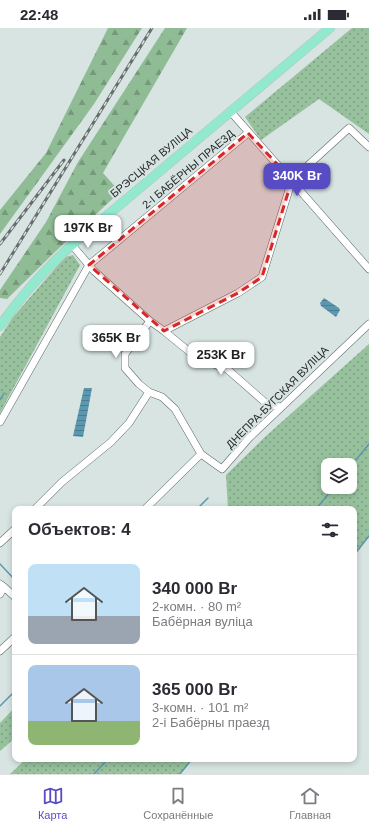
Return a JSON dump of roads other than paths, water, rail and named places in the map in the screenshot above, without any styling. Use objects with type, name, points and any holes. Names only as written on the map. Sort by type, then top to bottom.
[{"type":"main road","name":"БРЭСЦКАЯ ВУЛІЦА","points":[[0,326],[29,288],[50,264],[330,28]]},
{"type":"street","points":[[230,111],[248,133],[292,180],[369,270]]},
{"type":"street","points":[[164,331],[238,293],[262,277],[292,180],[349,128],[369,147]]},
{"type":"street","name":"2-І БАБЁРНЫ ПРАЕЗД","points":[[89,265],[248,133]]},
{"type":"street","points":[[72,245],[89,265],[150,322],[164,331],[197,358],[227,369],[268,405],[281,407]]},
{"type":"street","points":[[0,422],[89,265]]},
{"type":"street","points":[[38,506],[62,482],[111,442],[128,423],[149,392],[139,384],[125,368],[125,354],[150,322]]},
{"type":"street","name":"ДНЕПРА-БУГСКАЯ ВУЛІЦА","points":[[149,392],[162,397],[175,409],[201,454],[222,469],[249,438],[369,324]]},
{"type":"street","points":[[148,506],[201,454]]},
{"type":"street","points":[[0,544],[12,532]]},
{"type":"street","points":[[1,588],[12,596]]},
{"type":"street","points":[[0,651],[12,640]]},
{"type":"water","points":[[324,298],[339,308],[340,310],[336,317],[321,306],[320,303]]},
{"type":"water","points":[[84,388],[92,388],[83,437],[73,436]]},
{"type":"waterway","points":[[0,400],[4,393]]},
{"type":"waterway","points":[[357,459],[369,444]]},
{"type":"waterway","points":[[318,506],[328,494]]},
{"type":"waterway","points":[[200,506],[208,498]]},
{"type":"waterway","points":[[357,551],[369,536]]},
{"type":"waterway","points":[[0,564],[12,577]]},
{"type":"waterway","points":[[0,706],[12,694]]},
{"type":"waterway","points":[[94,774],[105,762]]},
{"type":"waterway","points":[[180,774],[190,762]]},
{"type":"railway","points":[[0,274],[152,28]]},
{"type":"railway","points":[[0,244],[64,160]]}]
